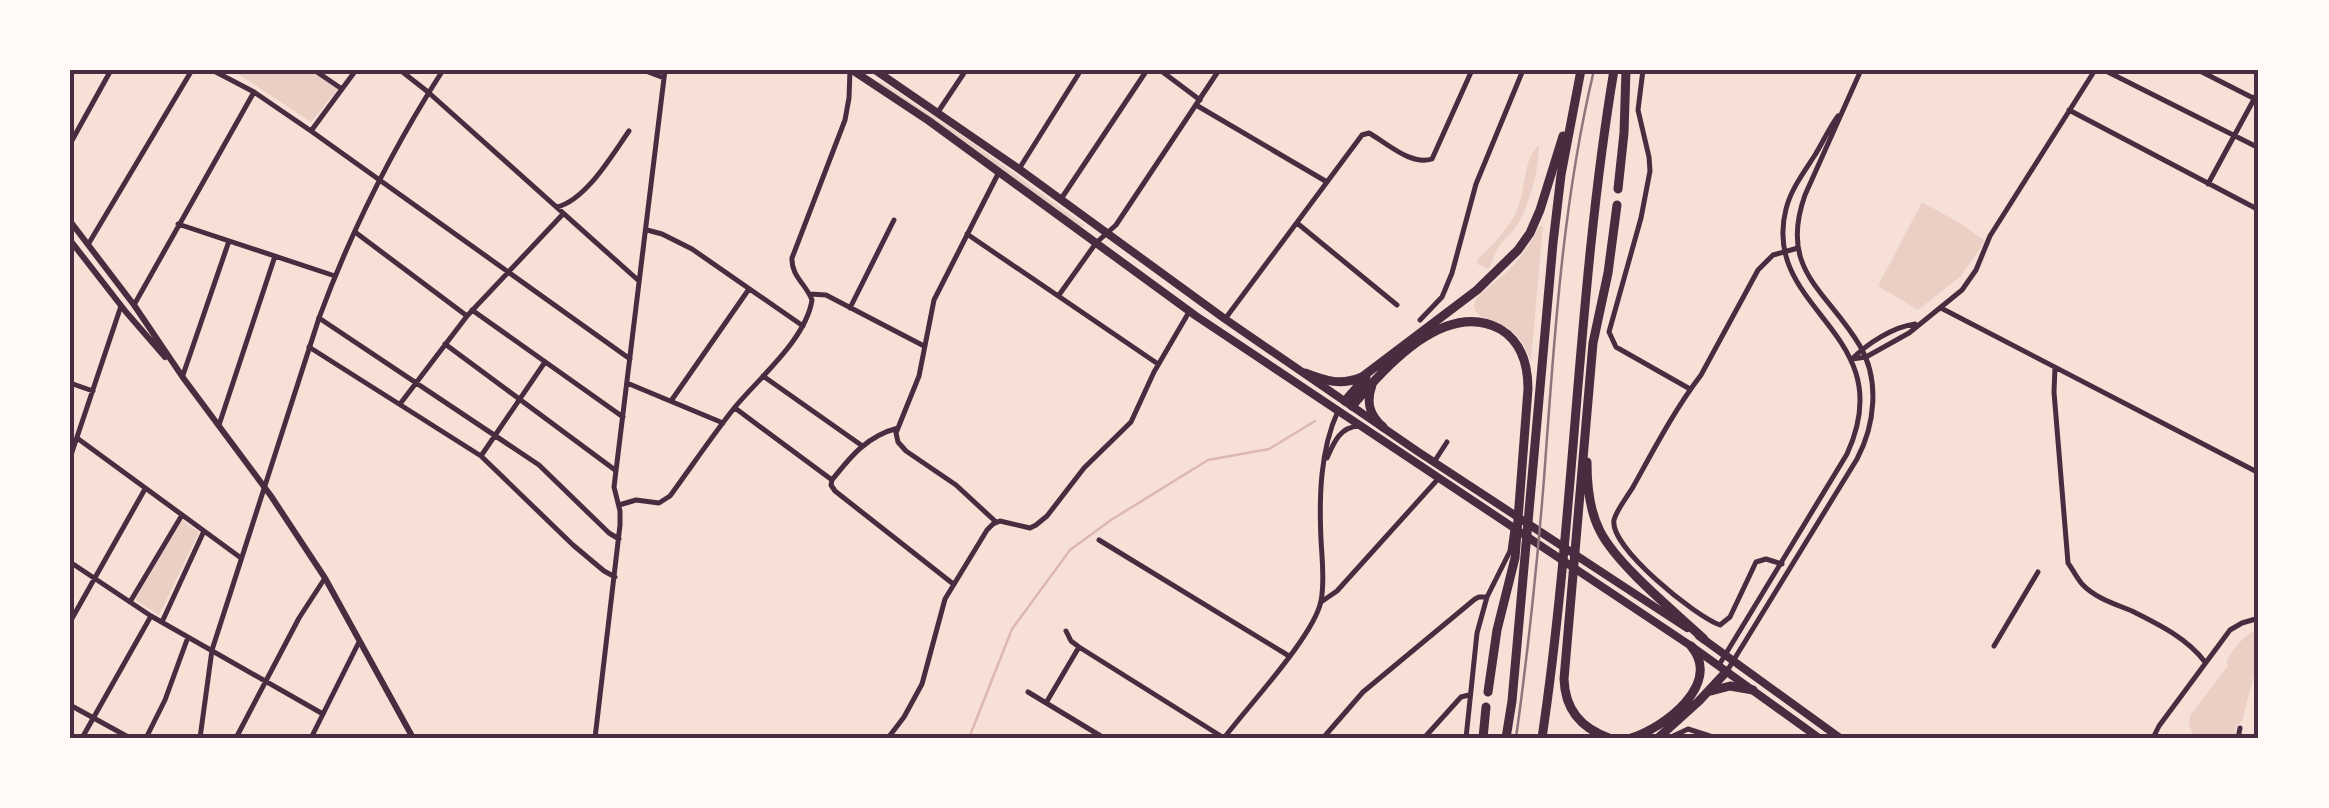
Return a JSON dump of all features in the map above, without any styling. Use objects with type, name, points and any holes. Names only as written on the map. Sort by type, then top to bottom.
[{"type":"highway","points":[[1506,738],[1554,243],[1580,70]]},
{"type":"highway","points":[[1542,738],[1561,574],[1590,240],[1614,70]]},
{"type":"highway","points":[[1618,189],[1626,70]]},
{"type":"highway","points":[[1349,404],[1375,373],[1477,290],[1518,250],[1540,210],[1573,105]]},
{"type":"highway","points":[[1609,738],[1590,730],[1576,718],[1564,686],[1594,332],[1608,273],[1616,206]]},
{"type":"highway","points":[[1306,373],[1338,383],[1351,382],[1375,373],[1441,328],[1460,322],[1481,323],[1504,331],[1513,339],[1525,362],[1528,389],[1515,558],[1497,630],[1488,692]]},
{"type":"highway","points":[[1375,373],[1369,401],[1374,418],[1382,427]]},
{"type":"highway","points":[[1589,387],[1588,491],[1598,528],[1630,568],[1704,640]]},
{"type":"highway","points":[[1630,738],[1656,727],[1695,690],[1701,671],[1691,646]]},
{"type":"highway","points":[[1658,738],[1709,692],[1723,668]]},
{"type":"highway","points":[[1709,692],[1734,686],[1752,690]]},
{"type":"highway","points":[[1484,738],[1486,707]]},
{"type":"main road","points":[[851,70],[938,128],[1190,312],[1691,646],[1819,738]]},
{"type":"main road","points":[[875,70],[1225,319],[1735,660],[1840,738]]},
{"type":"main road","points":[[70,221],[264,486],[325,578],[410,736]]},
{"type":"main road","points":[[70,240],[182,376]]},
{"type":"main road","points":[[1341,414],[1349,404]]},
{"type":"street","points":[[70,144],[111,70]]},
{"type":"street","points":[[88,244],[192,70]]},
{"type":"street","points":[[212,70],[254,92],[312,131],[630,359]]},
{"type":"street","points":[[314,70],[342,89]]},
{"type":"street","points":[[312,131],[356,70]]},
{"type":"street","points":[[400,70],[640,281]]},
{"type":"street","points":[[200,738],[212,650],[334,276],[379,180],[443,70]]},
{"type":"street","points":[[595,738],[621,517],[614,492],[616,470],[665,74],[643,70]]},
{"type":"street","points":[[619,505],[636,500],[666,500],[803,326],[812,300],[795,275],[792,258],[845,120],[851,70]]},
{"type":"street","points":[[938,112],[966,70]]},
{"type":"street","points":[[1019,169],[1081,70]]},
{"type":"street","points":[[1061,199],[1148,70]]},
{"type":"street","points":[[1160,70],[1198,102],[1328,182]]},
{"type":"street","points":[[1058,295],[1096,243],[1116,225],[1219,70]]},
{"type":"street","points":[[1225,319],[1365,133],[1414,160],[1432,159],[1472,70]]},
{"type":"street","points":[[1420,320],[1442,297],[1476,184],[1523,70]]},
{"type":"street","points":[[1643,70],[1638,110],[1650,172],[1609,332],[1616,347],[1690,390]]},
{"type":"street","points":[[1723,668],[1735,660],[1865,444],[1871,422],[1873,397],[1866,357],[1811,282],[1798,248],[1797,226],[1801,205],[1860,70]]},
{"type":"street","points":[[1852,358],[1866,357],[1909,333],[1957,296],[1972,278],[1990,236],[2095,70]]},
{"type":"street","points":[[2104,70],[2259,148]]},
{"type":"street","points":[[2198,70],[2256,100]]},
{"type":"street","points":[[2208,184],[2259,90]]},
{"type":"street","points":[[134,305],[254,92]]},
{"type":"street","points":[[2069,110],[2259,210]]},
{"type":"street","points":[[1723,668],[1726,654],[1852,442],[1860,398],[1852,358],[1806,298],[1792,272],[1784,230],[1794,188],[1840,113]]},
{"type":"street","points":[[556,208],[575,200],[629,131]]},
{"type":"street","points":[[996,522],[956,485],[906,451],[896,437],[918,376],[934,300],[998,172]]},
{"type":"street","points":[[400,404],[469,313],[563,214]]},
{"type":"street","points":[[850,308],[894,220]]},
{"type":"street","points":[[1297,223],[1398,305]]},
{"type":"street","points":[[178,224],[334,276]]},
{"type":"street","points":[[647,230],[686,245],[803,326]]},
{"type":"street","points":[[355,232],[623,417]]},
{"type":"street","points":[[967,234],[1158,364]]},
{"type":"street","points":[[182,376],[229,241]]},
{"type":"street","points":[[1782,564],[1764,559],[1756,562],[1730,617],[1720,625],[1700,615],[1630,554],[1616,533],[1615,518],[1701,375],[1758,270],[1773,256],[1798,248]]},
{"type":"street","points":[[219,426],[275,256]]},
{"type":"street","points":[[671,401],[749,289]]},
{"type":"street","points":[[810,294],[826,295],[925,346]]},
{"type":"street","points":[[70,458],[121,306]]},
{"type":"street","points":[[1941,308],[2259,473]]},
{"type":"street","points":[[888,738],[922,684],[938,619],[952,584],[987,530],[996,522],[1026,528],[1044,519],[1084,468],[1131,422],[1158,364],[1190,312]]},
{"type":"street","points":[[319,318],[539,464],[619,539]]},
{"type":"street","points":[[1852,358],[1904,326],[1918,323]]},
{"type":"street","points":[[445,344],[616,470]]},
{"type":"street","points":[[309,347],[481,456],[573,545],[614,577]]},
{"type":"street","points":[[481,456],[545,362]]},
{"type":"street","points":[[2055,366],[2068,563],[2082,584],[2182,639],[2205,662]]},
{"type":"street","points":[[762,376],[861,446]]},
{"type":"street","points":[[70,383],[94,392]]},
{"type":"street","points":[[627,383],[724,423]]},
{"type":"street","points":[[735,408],[832,480]]},
{"type":"street","points":[[1226,736],[1308,630],[1321,602],[1323,470],[1328,438],[1341,414]]},
{"type":"street","points":[[1323,470],[1340,433],[1360,426]]},
{"type":"street","points":[[898,428],[861,446],[831,485],[952,584]]},
{"type":"street","points":[[77,438],[240,558]]},
{"type":"street","points":[[1434,462],[1446,442]]},
{"type":"street","points":[[1321,602],[1337,591],[1438,479]]},
{"type":"street","points":[[70,622],[146,488]]},
{"type":"street","points":[[130,602],[182,515]]},
{"type":"street","points":[[162,622],[204,530]]},
{"type":"street","points":[[1466,738],[1477,633],[1488,597],[1504,566],[1513,530]]},
{"type":"street","points":[[1099,540],[1289,656]]},
{"type":"street","points":[[70,562],[151,616],[323,714]]},
{"type":"street","points":[[1994,646],[2038,572]]},
{"type":"street","points":[[236,738],[299,618],[325,578]]},
{"type":"street","points":[[1323,738],[1363,692],[1475,599],[1488,597]]},
{"type":"street","points":[[82,738],[151,616]]},
{"type":"street","points":[[2153,738],[2230,630],[2259,618]]},
{"type":"street","points":[[1066,631],[1080,647],[1226,736],[1236,738]]},
{"type":"street","points":[[146,738],[188,638]]},
{"type":"street","points":[[311,738],[360,640]]},
{"type":"street","points":[[1046,702],[1080,647]]},
{"type":"street","points":[[1028,692],[1104,738]]},
{"type":"street","points":[[1424,738],[1460,697],[1469,695]]},
{"type":"street","points":[[70,705],[130,738]]},
{"type":"street","points":[[2238,738],[2240,728]]},
{"type":"street","points":[[1669,738],[1688,729],[1716,738]]},
{"type":"shaded area","points":[[229,70],[309,70],[338,89],[311,122]]},
{"type":"shaded area","points":[[879,83],[967,139],[1084,225],[1082,228]]},
{"type":"shaded area","points":[[1539,145],[1532,189],[1519,221],[1488,269],[1477,264],[1515,215],[1530,158]]},
{"type":"shaded area","points":[[1922,202],[1985,241],[1961,276],[1918,310],[1878,286]]},
{"type":"shaded area","points":[[1539,226],[1543,226],[1531,361],[1513,332],[1483,318],[1474,304],[1518,259]]},
{"type":"shaded area","points":[[182,520],[199,532],[159,615],[135,600]]},
{"type":"shaded area","points":[[2259,628],[2259,656],[2235,738],[2195,738],[2189,721],[2191,714],[2228,666],[2226,662],[2236,646]]},
{"type":"waterway","points":[[969,738],[1012,629],[1070,550],[1208,460],[1269,449],[1315,421]]},
{"type":"railway","points":[[1516,738],[1538,544],[1561,273],[1574,171],[1594,70]]}]
